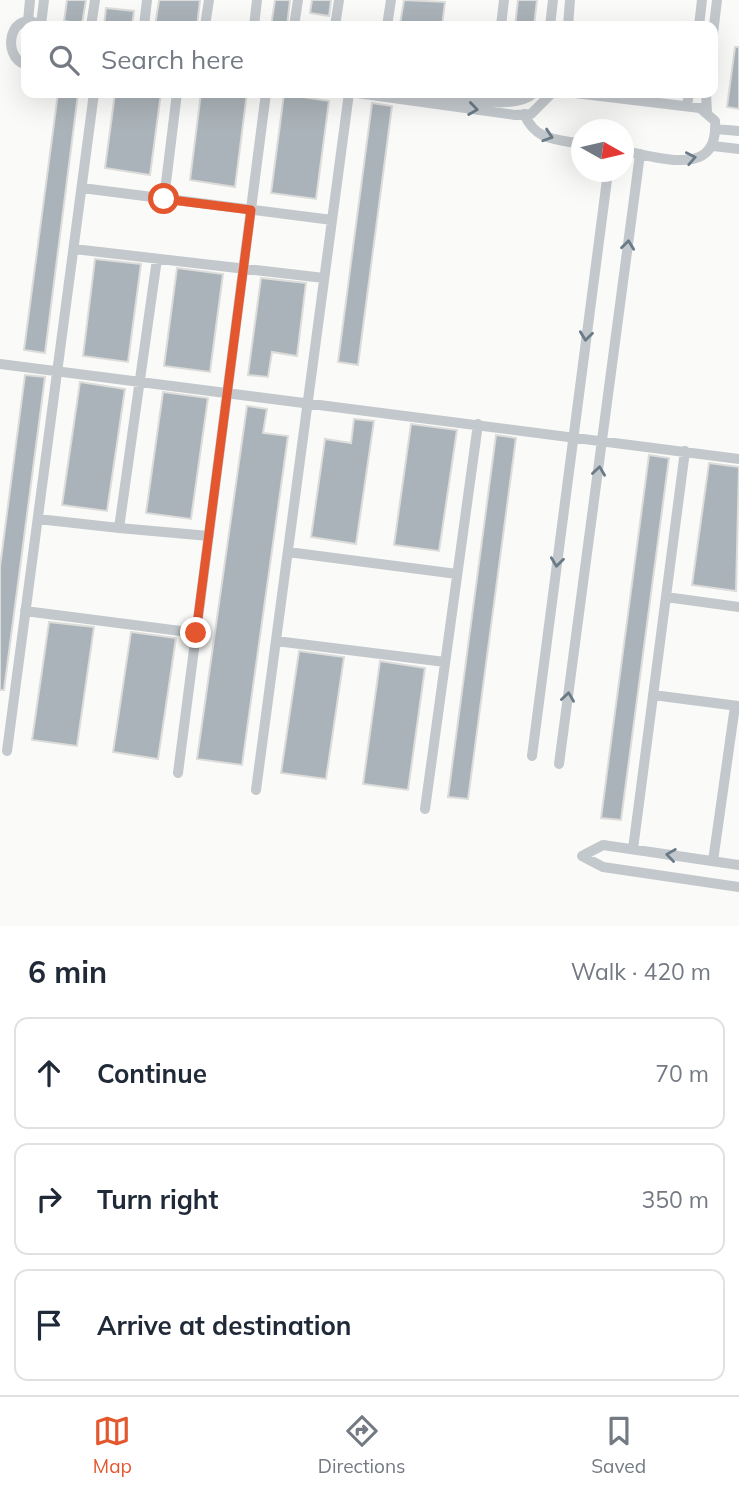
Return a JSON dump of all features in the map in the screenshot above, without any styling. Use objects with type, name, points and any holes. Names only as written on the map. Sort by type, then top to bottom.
[{"type":"street","points":[[25,21],[28,20],[30,0]]},
{"type":"street","points":[[42,21],[44,0]]},
{"type":"street","points":[[92,21],[95,0]]},
{"type":"street","points":[[145,21],[147,0]]},
{"type":"street","points":[[206,21],[209,0]]},
{"type":"street","points":[[255,21],[257,0]]},
{"type":"street","points":[[298,0],[298,21]]},
{"type":"street","points":[[336,21],[339,0]]},
{"type":"street","points":[[388,21],[391,0]]},
{"type":"street","points":[[502,21],[504,0]]},
{"type":"street","points":[[551,21],[553,0]]},
{"type":"street","points":[[568,21],[570,0]]},
{"type":"street","points":[[700,21],[702,0]]},
{"type":"street","points":[[715,21],[718,0]]},
{"type":"street","points":[[21,22],[13,25],[8,31],[5,46],[12,59],[21,63]]},
{"type":"street","points":[[7,751],[93,98]]},
{"type":"street","points":[[164,199],[176,98]]},
{"type":"street","points":[[178,773],[265,98]]},
{"type":"street","points":[[256,790],[348,98]]},
{"type":"street","points":[[396,98],[524,114],[531,114],[547,98]]},
{"type":"street","points":[[469,98],[508,103],[527,98]]},
{"type":"street","points":[[618,98],[700,108],[715,121],[713,146],[702,156],[682,161],[634,153]]},
{"type":"street","points":[[687,106],[688,98]]},
{"type":"street","points":[[706,98],[707,114]]},
{"type":"street","points":[[524,114],[531,129],[545,138],[571,142]]},
{"type":"street","points":[[716,129],[739,131]]},
{"type":"street","points":[[713,146],[739,149]]},
{"type":"street","points":[[559,764],[640,154]]},
{"type":"street","points":[[532,756],[607,182]]},
{"type":"street","points":[[82,188],[332,220]]},
{"type":"street","points":[[74,249],[324,278]]},
{"type":"street","points":[[119,528],[157,259]]},
{"type":"street","points":[[0,364],[739,459]]},
{"type":"street","points":[[425,809],[478,424]]},
{"type":"street","points":[[634,849],[685,451]]},
{"type":"street","points":[[38,519],[209,536]]},
{"type":"street","points":[[288,552],[457,573]]},
{"type":"street","points":[[666,597],[739,607]]},
{"type":"street","points":[[25,611],[196,633]]},
{"type":"street","points":[[276,641],[445,663]]},
{"type":"street","points":[[653,695],[737,706],[713,861]]},
{"type":"street","points":[[739,865],[603,845],[582,856],[603,867],[739,887]]},
{"type":"building","points":[[67,0],[86,0],[82,21],[64,21]]},
{"type":"building","points":[[159,0],[200,0],[198,21],[156,21]]},
{"type":"building","points":[[275,0],[290,0],[288,21],[272,21]]},
{"type":"building","points":[[312,0],[331,0],[329,16],[310,13]]},
{"type":"building","points":[[404,0],[445,2],[443,21],[400,21]]},
{"type":"building","points":[[518,0],[537,0],[535,21],[516,21]]},
{"type":"building","points":[[106,8],[134,11],[133,21],[105,21]]},
{"type":"building","points":[[735,47],[739,47],[739,109],[727,107]]},
{"type":"building","points":[[57,98],[77,98],[45,353],[24,350]]},
{"type":"building","points":[[114,98],[160,98],[150,175],[105,168]]},
{"type":"building","points":[[200,98],[246,98],[235,187],[190,180]]},
{"type":"building","points":[[283,98],[329,101],[316,199],[271,193]]},
{"type":"building","points":[[372,103],[392,106],[358,365],[338,362]]},
{"type":"building","points":[[95,259],[141,264],[128,362],[83,356]]},
{"type":"building","points":[[177,268],[223,274],[210,372],[164,366]]},
{"type":"building","points":[[261,278],[306,283],[297,356],[272,352],[268,377],[248,375]]},
{"type":"building","points":[[25,375],[45,377],[4,690],[0,690],[0,567]]},
{"type":"building","points":[[80,382],[125,389],[107,511],[62,505]]},
{"type":"building","points":[[163,392],[208,398],[191,519],[146,513]]},
{"type":"building","points":[[247,406],[267,409],[263,433],[288,436],[242,765],[197,759]]},
{"type":"building","points":[[354,419],[374,421],[356,544],[311,537],[325,439],[351,443]]},
{"type":"building","points":[[411,424],[457,430],[439,551],[394,545]]},
{"type":"building","points":[[496,435],[516,438],[468,799],[448,797]]},
{"type":"building","points":[[649,455],[669,458],[621,820],[601,818]]},
{"type":"building","points":[[709,463],[739,467],[736,591],[692,585]]},
{"type":"building","points":[[49,622],[94,627],[77,746],[32,740]]},
{"type":"building","points":[[131,632],[176,638],[158,759],[113,752]]},
{"type":"building","points":[[299,651],[344,657],[326,779],[281,773]]},
{"type":"building","points":[[380,661],[425,668],[408,790],[363,784]]},
{"type":"route","points":[[164,199],[251,210],[196,633]]}]
